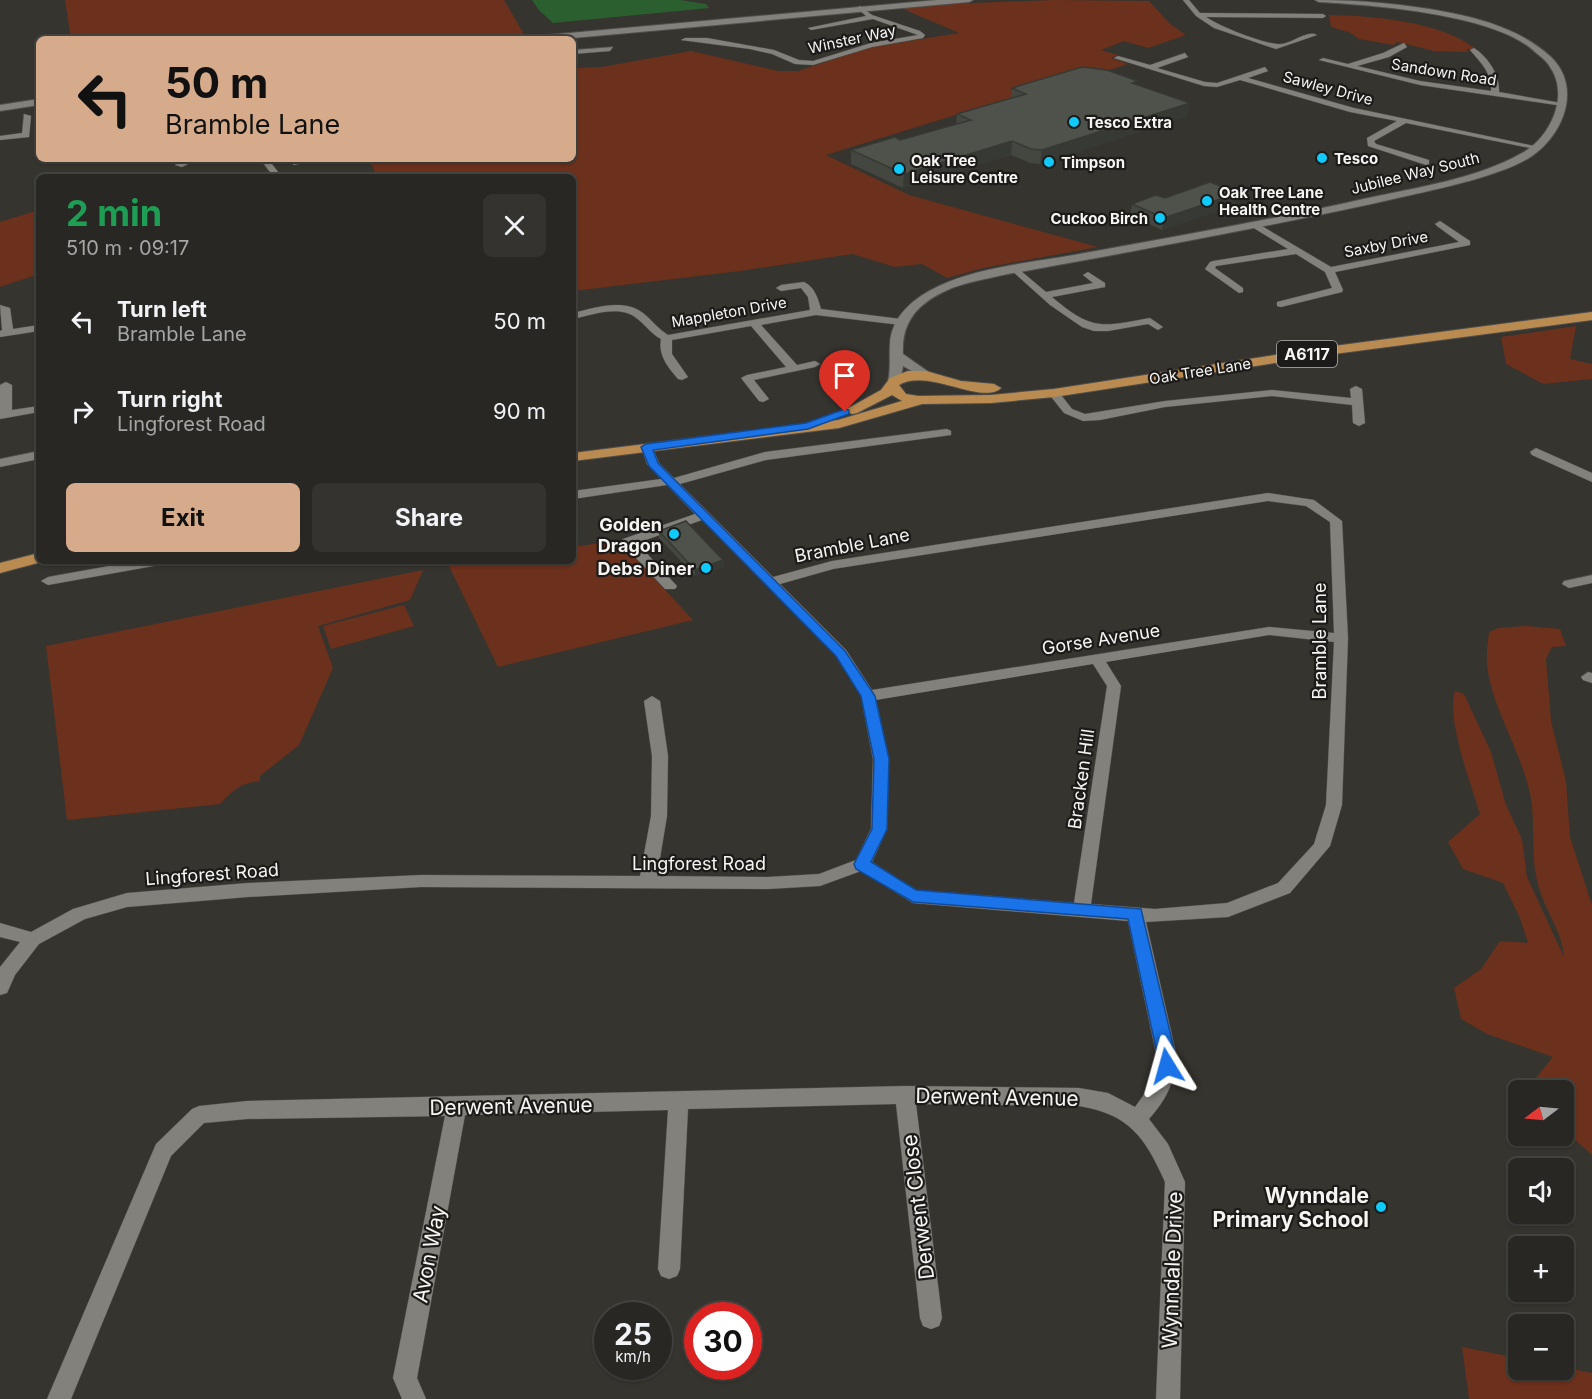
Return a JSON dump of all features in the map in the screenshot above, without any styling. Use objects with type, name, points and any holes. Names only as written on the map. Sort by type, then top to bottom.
[{"type":"main road","name":"Oak Tree Lane","points":[[576,457],[808,426],[839,424],[918,400],[991,399],[1022,394],[1054,393],[1334,350],[1592,316]]},
{"type":"main road","name":"Oak Tree Lane","points":[[808,426],[869,404],[908,375],[926,375],[940,381],[996,388],[1022,394]]},
{"type":"main road","points":[[936,398],[944,392],[945,388],[940,381]]},
{"type":"main road","points":[[894,384],[897,394],[918,400]]},
{"type":"main road","points":[[0,568],[36,559]]},
{"type":"street","points":[[568,36],[969,0]]},
{"type":"street","points":[[1186,0],[1198,15],[1216,27],[1232,34],[1279,47],[1314,35]]},
{"type":"street","name":"Jubilee Way South","points":[[901,322],[911,310],[939,290],[957,282],[1015,269],[1318,214],[1448,184],[1487,172],[1528,154],[1555,129],[1562,116],[1563,87],[1556,65],[1526,40],[1488,24],[1434,11],[1360,1],[1320,0]]},
{"type":"street","name":"Winster Way","points":[[685,39],[750,46],[774,52],[798,62],[813,63],[871,45],[914,39],[922,35],[874,17],[860,8]]},
{"type":"street","points":[[1198,15],[1323,16]]},
{"type":"street","points":[[811,28],[874,17]]},
{"type":"street","points":[[1345,66],[1386,55],[1404,45]]},
{"type":"street","points":[[576,52],[610,49]]},
{"type":"street","points":[[1474,50],[1488,66],[1497,83],[1495,94]]},
{"type":"street","points":[[1149,68],[1185,55]]},
{"type":"street","name":"Sawley Drive","points":[[1118,58],[1204,84],[1217,85],[1240,78],[1353,110],[1534,147]]},
{"type":"street","name":"Sandown Road","points":[[1323,60],[1420,84],[1563,104]]},
{"type":"street","points":[[1240,78],[1265,69]]},
{"type":"street","points":[[1290,102],[1306,97]]},
{"type":"street","points":[[0,108],[36,102]]},
{"type":"street","points":[[1,138],[26,135],[27,120],[36,122]]},
{"type":"street","points":[[1404,121],[1370,140],[1372,146],[1424,158]]},
{"type":"street","points":[[179,165],[186,162]]},
{"type":"street","points":[[266,162],[275,174]]},
{"type":"street","name":"Saxby Drive","points":[[1255,225],[1329,270],[1467,243],[1440,224]]},
{"type":"street","points":[[1239,290],[1210,269],[1213,264],[1295,251]]},
{"type":"street","points":[[1015,269],[1078,322],[1091,327],[1108,328],[1150,321],[1158,327]]},
{"type":"street","points":[[1281,304],[1338,290],[1329,270]]},
{"type":"street","points":[[1046,295],[1101,285],[1088,275]]},
{"type":"street","points":[[781,288],[804,285],[813,297],[816,312]]},
{"type":"street","points":[[0,308],[5,308],[4,333],[36,328]]},
{"type":"street","name":"Mappleton Drive","points":[[576,316],[613,310],[632,311],[639,315],[653,332],[667,338],[816,312],[901,322]]},
{"type":"street","points":[[754,322],[794,369]]},
{"type":"street","points":[[894,384],[898,357],[896,345],[901,322]]},
{"type":"street","points":[[667,338],[664,348],[666,356],[682,377]]},
{"type":"street","points":[[898,357],[926,375]]},
{"type":"street","points":[[764,399],[747,378],[815,364]]},
{"type":"street","points":[[6,385],[3,415],[36,410]]},
{"type":"street","points":[[1356,390],[1359,423]]},
{"type":"street","points":[[1054,393],[1068,411],[1083,418],[1100,417],[1165,404],[1272,393],[1357,402]]},
{"type":"street","points":[[576,495],[671,481],[765,456],[947,433]]},
{"type":"street","points":[[646,447],[651,461],[841,654],[868,696],[882,759],[880,817],[879,829],[862,864]]},
{"type":"street","points":[[1536,452],[1592,478]]},
{"type":"street","points":[[0,463],[36,457]]},
{"type":"street","name":"Bramble Lane","points":[[770,582],[832,565],[1268,497],[1310,503],[1336,521],[1341,638],[1334,805],[1322,846],[1284,888],[1228,910],[1155,916],[913,896],[862,864]]},
{"type":"street","points":[[670,586],[628,542],[704,515]]},
{"type":"street","points":[[48,581],[142,564]]},
{"type":"street","points":[[1569,584],[1592,579]]},
{"type":"street","name":"Gorse Avenue","points":[[868,696],[1269,631],[1341,638]]},
{"type":"street","name":"Bracken Hill","points":[[1082,909],[1114,686],[1098,660]]},
{"type":"street","points":[[647,882],[659,816],[660,756],[652,701]]},
{"type":"street","name":"Lingforest Road","points":[[33,939],[79,914],[127,900],[248,890],[421,881],[820,880],[862,864]]},
{"type":"street","points":[[1135,914],[1167,1066],[1160,1093],[1137,1119]]},
{"type":"street","points":[[0,930],[33,939],[7,971],[0,988]]},
{"type":"street","name":"Derwent Avenue","points":[[59,1399],[163,1150],[199,1115],[247,1110],[905,1095],[1079,1097],[1108,1102],[1137,1119]]},
{"type":"street","name":"Derwent Close","points":[[905,1095],[931,1318]]},
{"type":"street","points":[[669,1269],[678,1101]]},
{"type":"street","name":"Avon Way","points":[[414,1399],[405,1378],[457,1107]]},
{"type":"street","name":"Wynndale Drive","points":[[1137,1119],[1161,1150],[1175,1182],[1168,1399]]},
{"type":"shaded area","points":[[65,0],[504,0],[525,36],[71,36]]},
{"type":"shaded area","points":[[532,0],[680,0],[706,4],[709,8],[553,23]]},
{"type":"shaded area","points":[[1054,0],[1149,1],[1170,24],[1186,35],[1148,48],[1124,41],[1101,50],[1118,55],[1111,58],[1128,64],[826,155],[909,195],[1098,247],[983,268],[947,278],[922,264],[895,267],[852,254],[740,271],[576,291],[576,174],[376,174],[370,162],[576,162],[576,68],[602,67],[691,51],[778,71],[798,71],[871,47],[959,33],[896,6]]},
{"type":"shaded area","points":[[1329,15],[1385,19],[1425,26],[1444,32],[1476,49],[1466,49],[1469,52],[1434,51],[1398,42],[1393,45],[1359,39],[1351,33],[1331,27]]},
{"type":"shaded area","points":[[36,211],[36,275],[0,287],[0,222]]},
{"type":"shaded area","points":[[1576,326],[1570,359],[1592,364],[1592,379],[1543,384],[1506,364],[1501,337]]},
{"type":"shaded area","points":[[619,540],[693,620],[498,667],[448,564],[576,564],[576,547]]},
{"type":"shaded area","points":[[423,570],[410,600],[318,626],[333,668],[299,745],[260,776],[260,781],[238,788],[220,804],[67,820],[46,646]]},
{"type":"shaded area","points":[[404,605],[414,626],[331,649],[323,626]]},
{"type":"shaded area","points":[[1526,626],[1560,629],[1566,646],[1552,647],[1546,659],[1551,721],[1566,781],[1570,837],[1592,905],[1592,1155],[1574,1139],[1574,1080],[1534,1080],[1553,1057],[1487,1034],[1461,1019],[1454,988],[1481,969],[1500,941],[1528,943],[1520,918],[1503,883],[1463,869],[1448,842],[1480,814],[1457,735],[1453,703],[1455,691],[1464,694],[1491,752],[1506,805],[1522,839],[1527,877],[1564,957],[1560,938],[1541,893],[1536,873],[1532,805],[1526,778],[1490,680],[1487,664],[1489,632],[1498,628]]},
{"type":"shaded area","points":[[1462,1347],[1508,1356],[1508,1380],[1574,1380],[1574,1369],[1592,1373],[1592,1399],[1469,1399]]},
{"type":"building","points":[[1082,67],[1107,70],[1138,81],[1132,83],[1190,103],[1042,150],[1031,149],[1012,141],[904,174],[851,150],[895,137],[900,140],[971,120],[957,114],[1026,94],[1012,88]]},
{"type":"building","points":[[1210,182],[1238,193],[1164,218],[1132,204],[1156,195],[1165,198]]},
{"type":"building","points":[[686,521],[723,560],[695,570],[659,531]]},
{"type":"place","name":"Tesco Extra","points":[[1074,122]]},
{"type":"place","name":"Tesco","points":[[1322,158]]},
{"type":"place","name":"Timpson","points":[[1049,162]]},
{"type":"place","name":"Oak Tree Leisure Centre","points":[[899,169]]},
{"type":"place","name":"Oak Tree Lane Health Centre","points":[[1207,201]]},
{"type":"place","name":"Cuckoo Birch","points":[[1160,218]]},
{"type":"place","name":"Golden Dragon","points":[[674,534]]},
{"type":"place","name":"Debs Diner","points":[[706,568]]},
{"type":"place","name":"Wynndale Primary School","points":[[1381,1207]]},
{"type":"route","points":[[845,412],[808,426],[646,447],[653,464],[841,654],[868,696],[882,759],[879,829],[862,864],[913,896],[1135,914],[1167,1066]]}]
